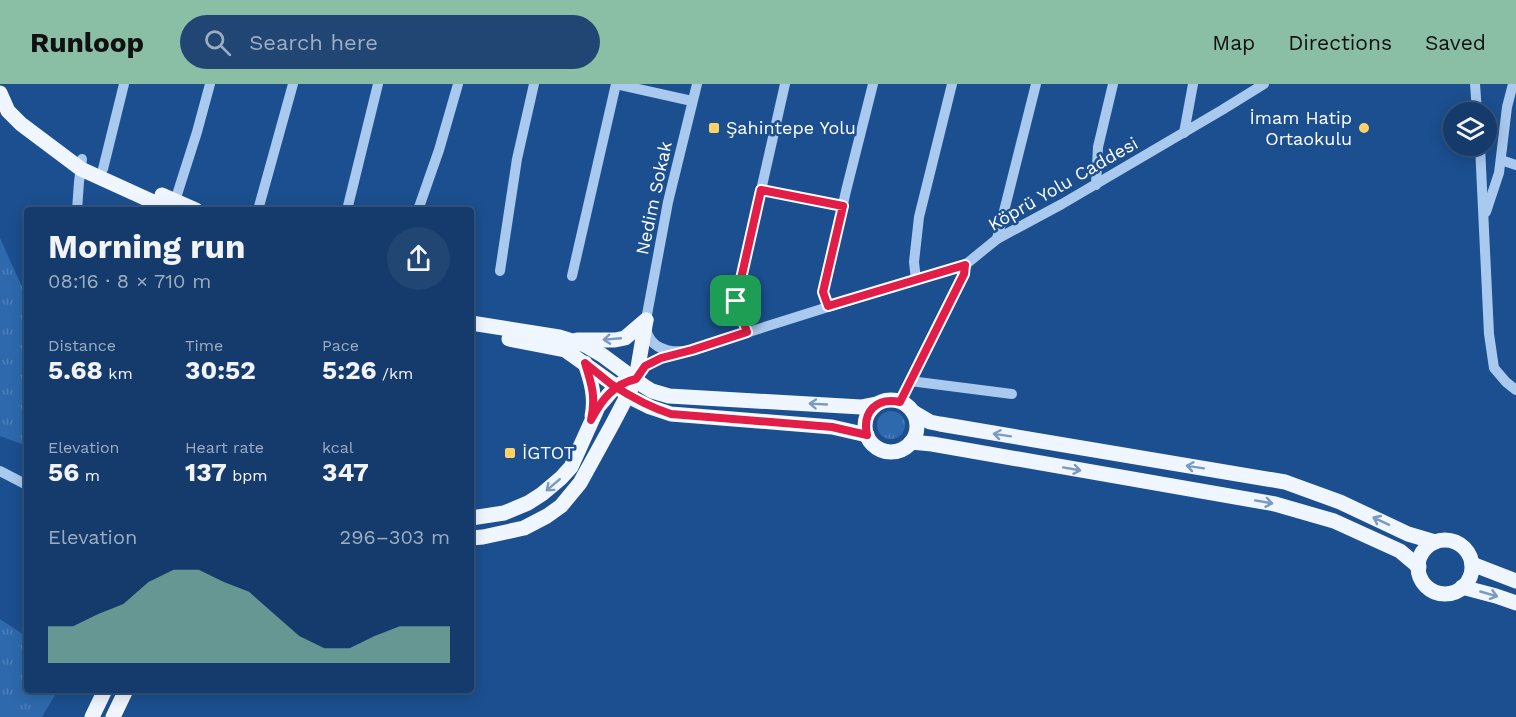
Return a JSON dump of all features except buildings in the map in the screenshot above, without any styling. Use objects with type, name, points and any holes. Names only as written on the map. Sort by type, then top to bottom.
[{"type":"main road","points":[[0,93],[8,111],[39,138],[82,164],[173,205]]},
{"type":"main road","points":[[82,164],[103,169],[173,205]]},
{"type":"main road","points":[[571,340],[625,338],[646,320]]},
{"type":"main road","points":[[636,379],[646,320]]},
{"type":"main road","points":[[474,323],[559,337],[585,345],[602,354],[652,391],[669,396],[861,407],[884,401],[900,402],[913,412],[917,429],[911,442],[902,449],[886,451],[872,443],[867,435],[866,418],[876,404]]},
{"type":"main road","points":[[474,332],[565,350],[621,391],[650,407],[671,414]]},
{"type":"main road","points":[[474,518],[504,513],[528,503],[542,494],[571,467],[585,438],[594,405],[585,363]]},
{"type":"main road","points":[[474,537],[524,528],[561,506],[580,483],[613,423],[625,381],[636,379]]},
{"type":"main road","points":[[591,420],[598,407],[621,391]]},
{"type":"main road","points":[[613,423],[639,412],[832,427],[867,435]]},
{"type":"main road","points":[[913,412],[930,422],[940,424],[1285,482],[1340,502],[1408,534],[1435,542]]},
{"type":"main road","points":[[911,442],[1275,504],[1345,526],[1400,551],[1419,567]]},
{"type":"main road","points":[[1444,540],[1461,545],[1468,552],[1472,564],[1466,584],[1452,593],[1435,591],[1427,586],[1419,572],[1419,563],[1427,547],[1444,540]]},
{"type":"main road","points":[[1472,564],[1516,582]]},
{"type":"main road","points":[[1462,587],[1516,603]]},
{"type":"main road","points":[[92,717],[104,693]]},
{"type":"main road","points":[[113,717],[125,693]]},
{"type":"street","points":[[103,169],[124,84]]},
{"type":"street","points":[[173,205],[210,84]]},
{"type":"street","points":[[259,207],[293,84]]},
{"type":"street","points":[[348,207],[378,84]]},
{"type":"street","points":[[419,207],[439,150],[458,84]]},
{"type":"street","points":[[500,271],[517,159],[534,84]]},
{"type":"street","points":[[572,276],[616,84],[692,101]]},
{"type":"street","name":"Nedim Sokak","points":[[646,320],[668,202],[697,84]]},
{"type":"street","points":[[747,332],[736,301],[785,84]]},
{"type":"street","points":[[828,306],[823,292],[873,84]]},
{"type":"street","points":[[916,280],[914,262],[920,218],[952,84]]},
{"type":"street","points":[[997,239],[1036,84]]},
{"type":"street","points":[[1096,184],[1098,147],[1113,84]]},
{"type":"street","points":[[1184,133],[1193,84]]},
{"type":"street","name":"Köprü Yolu Caddesi","points":[[646,320],[648,335],[664,350],[671,352],[692,350],[965,265],[997,239],[1184,133],[1264,84]]},
{"type":"street","points":[[1475,84],[1476,102]]},
{"type":"street","points":[[1484,218],[1499,173],[1507,107],[1513,84]]},
{"type":"street","points":[[1481,156],[1489,334],[1494,368],[1516,390]]},
{"type":"street","points":[[1500,160],[1516,165]]},
{"type":"street","points":[[77,207],[82,164]]},
{"type":"street","points":[[761,190],[843,206]]},
{"type":"street","points":[[900,402],[964,274],[965,265]]},
{"type":"street","points":[[636,379],[640,371],[649,363],[692,350]]},
{"type":"street","points":[[910,381],[1012,394]]},
{"type":"street","points":[[0,471],[24,483]]},
{"type":"green space","points":[[0,238],[24,291],[24,445],[0,436]]},
{"type":"green space","points":[[891,411],[901,415],[905,425],[901,435],[891,439],[881,435],[877,425],[881,415]]},
{"type":"green space","points":[[0,619],[24,635],[24,693],[56,693],[42,717],[0,717]]},
{"type":"place","name":"Şahintepe Yolu","points":[[714,128]]},
{"type":"place","name":"İmam Hatip Ortaokulu","points":[[1364,128]]},
{"type":"place","name":"İGTOT","points":[[510,453]]},
{"type":"route","points":[[736,301],[747,332],[661,358],[645,366],[636,379],[625,381],[615,387],[598,407],[591,420],[594,405],[593,393],[585,363],[611,384],[615,387],[627,395],[650,407],[671,414],[832,427],[867,435],[865,426],[870,410],[876,404],[884,401],[900,402],[964,274],[965,265],[828,306],[823,292],[843,206],[761,190],[736,301]]}]
